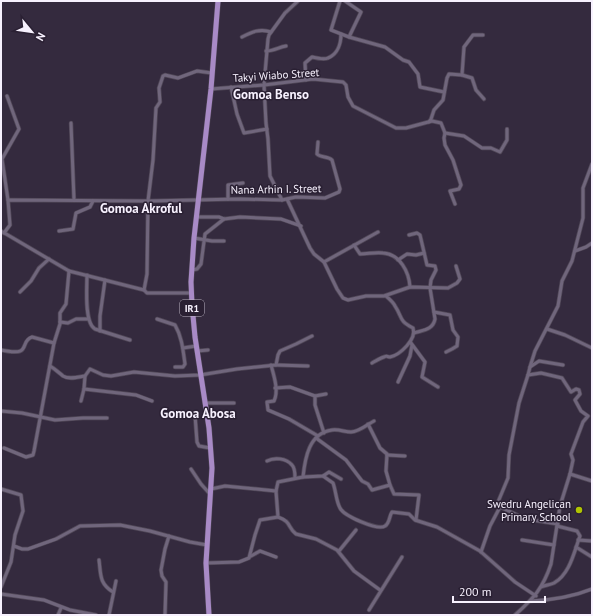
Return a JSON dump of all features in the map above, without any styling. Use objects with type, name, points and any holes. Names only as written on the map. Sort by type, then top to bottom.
[{"type":"main road","name":"IR1","points":[[209,615],[206,564],[212,468],[209,428],[196,349],[191,293],[194,238],[213,73],[218,1]]},
{"type":"street","points":[[282,200],[270,176],[264,86],[266,51],[271,32],[285,13],[298,1]]},
{"type":"street","points":[[340,1],[330,28],[331,30],[385,47],[403,60],[410,62],[418,74],[420,87],[444,92]]},
{"type":"street","points":[[345,1],[361,12],[350,37]]},
{"type":"street","points":[[242,37],[256,31],[264,30],[271,32]]},
{"type":"street","points":[[306,80],[306,62],[312,57],[330,57],[340,46],[341,34]]},
{"type":"street","points":[[462,75],[465,46],[474,35],[483,35]]},
{"type":"street","points":[[266,51],[273,50],[280,46],[286,46]]},
{"type":"street","points":[[144,290],[147,274],[148,201],[153,160],[156,107],[160,102],[159,88],[163,76],[165,75],[178,78],[197,71],[213,73]]},
{"type":"street","points":[[429,122],[432,119],[434,110],[443,100],[449,74],[462,75],[472,78],[476,90],[484,99]]},
{"type":"street","name":"Takyi Wiabo Street","points":[[211,89],[264,86],[319,79],[345,83],[348,99],[354,107],[396,128],[406,128],[429,122]]},
{"type":"street","points":[[231,88],[236,110],[244,133],[266,129]]},
{"type":"street","points":[[7,96],[19,129],[17,135],[2,158],[10,225],[2,232],[69,271],[144,290],[150,293],[191,293]]},
{"type":"street","points":[[429,122],[440,122],[445,133],[444,138],[446,145],[453,160],[461,185],[459,189],[450,191],[455,204]]},
{"type":"street","points":[[70,123],[74,200]]},
{"type":"street","points":[[445,133],[463,136],[482,148],[491,148],[500,152],[507,140],[507,129]]},
{"type":"street","name":"Nana Arhin I. Street","points":[[8,200],[148,201],[228,199],[282,200],[296,197],[325,198],[340,191],[340,189],[332,160],[330,158],[318,156],[318,142]]},
{"type":"street","points":[[481,552],[490,526],[500,507],[498,502],[509,475],[509,455],[520,403],[534,351],[547,329],[558,303],[561,283],[575,251],[583,218],[584,188],[592,164]]},
{"type":"street","points":[[228,199],[228,185],[231,183],[243,183]]},
{"type":"street","points":[[287,199],[312,251],[324,262],[337,288],[346,300],[366,296],[386,296],[410,287],[448,288],[457,283],[460,277],[456,266]]},
{"type":"street","points":[[59,231],[73,229],[76,213],[90,207],[93,201]]},
{"type":"street","points":[[197,217],[224,219],[240,217],[284,219],[301,226]]},
{"type":"street","points":[[192,270],[198,270],[203,239],[206,232],[224,219]]},
{"type":"street","points":[[324,262],[378,232]]},
{"type":"street","points":[[410,235],[417,233],[420,235],[427,265],[434,266],[436,268],[430,288],[435,319],[431,327],[414,333]]},
{"type":"street","points":[[194,238],[212,241],[224,240]]},
{"type":"street","points":[[575,251],[586,247],[592,242]]},
{"type":"street","points":[[354,245],[360,254],[383,253],[398,260],[407,272],[410,287]]},
{"type":"street","points":[[398,260],[407,254],[416,255],[424,253]]},
{"type":"street","points":[[20,292],[31,281],[39,268],[49,259]]},
{"type":"street","points":[[4,448],[26,457],[33,455],[54,343],[60,322],[60,313],[66,304],[69,271]]},
{"type":"street","points":[[87,275],[88,319],[92,328],[130,340]]},
{"type":"street","points":[[100,331],[105,280]]},
{"type":"street","points":[[386,296],[394,304],[401,320],[406,325],[413,328],[414,333],[410,356],[398,382]]},
{"type":"street","points":[[434,312],[450,315],[452,318],[452,328],[458,337],[459,342],[457,346],[446,352]]},
{"type":"street","points":[[60,322],[68,323],[76,319],[88,319]]},
{"type":"street","points":[[157,319],[166,321],[175,326],[183,348],[185,365],[183,367],[174,367]]},
{"type":"street","points":[[547,329],[565,335],[592,348]]},
{"type":"street","points":[[276,365],[280,351],[312,336]]},
{"type":"street","points":[[1,350],[20,352],[23,350],[27,340],[32,337],[54,343]]},
{"type":"street","points":[[372,363],[384,356],[392,356],[411,344]]},
{"type":"street","points":[[411,344],[425,362],[422,377],[438,387]]},
{"type":"street","points":[[183,348],[208,350]]},
{"type":"street","points":[[530,367],[539,361],[563,365]]},
{"type":"street","points":[[81,401],[85,376],[88,370],[110,376],[134,372],[170,376],[200,375],[276,365],[308,366]]},
{"type":"street","points":[[50,366],[57,369],[64,376],[70,378],[85,376]]},
{"type":"street","points":[[271,366],[275,380],[275,399],[267,402],[268,410],[288,419],[317,437],[345,460],[362,481],[368,484],[371,490],[390,485]]},
{"type":"street","points":[[515,615],[536,596],[551,564],[560,506],[573,460],[571,454],[581,427],[588,416],[581,411],[575,400],[581,392],[578,389],[571,392],[564,379],[541,373],[528,375]]},
{"type":"street","points":[[275,388],[290,387],[315,396],[326,394]]},
{"type":"street","points":[[84,389],[136,395],[152,402]]},
{"type":"street","points":[[315,396],[315,405],[324,433]]},
{"type":"street","points":[[205,403],[234,403]]},
{"type":"street","points":[[1,411],[55,420],[107,418]]},
{"type":"street","points":[[195,415],[197,442],[199,446],[210,448]]},
{"type":"street","points":[[303,477],[306,457],[311,444],[317,437],[334,430],[353,432],[374,421]]},
{"type":"street","points":[[368,424],[380,448],[388,455],[405,456]]},
{"type":"street","points":[[388,455],[386,471],[393,493],[395,495],[419,495],[416,520]]},
{"type":"street","points":[[267,461],[278,458],[289,463],[294,468],[295,478]]},
{"type":"street","points":[[191,468],[201,484],[211,491],[225,486],[276,491]]},
{"type":"street","points":[[278,517],[276,491],[278,482],[295,478],[323,476],[329,472],[341,479]]},
{"type":"street","points":[[570,474],[592,482]]},
{"type":"street","points":[[323,476],[333,483],[340,509],[362,522],[379,527],[385,526],[388,523],[392,512],[406,514],[416,520],[437,527],[481,552],[515,582],[536,596]]},
{"type":"street","points":[[1,489],[19,494],[21,496],[23,511],[16,534],[11,562],[1,587]]},
{"type":"street","points":[[500,507],[526,519],[557,525],[577,531],[580,536],[569,565],[562,576],[553,583],[541,587]]},
{"type":"street","points":[[251,556],[255,535],[260,520],[278,517],[286,520],[293,532],[296,534],[328,544],[339,551],[354,570],[380,590]]},
{"type":"street","points":[[14,546],[22,549],[28,549],[56,539],[80,526],[120,525],[207,545]]},
{"type":"street","points":[[339,551],[356,530]]},
{"type":"street","points":[[165,615],[166,582],[162,576],[161,570],[169,536]]},
{"type":"street","points":[[522,540],[554,545]]},
{"type":"street","points":[[578,540],[592,541]]},
{"type":"street","points":[[576,547],[592,557]]},
{"type":"street","points":[[206,564],[239,562],[260,551],[276,557]]},
{"type":"street","points":[[369,610],[380,590],[402,558]]},
{"type":"street","points":[[99,560],[101,580],[105,586],[114,592]]},
{"type":"street","points":[[109,615],[116,581]]},
{"type":"street","points":[[532,601],[552,600],[579,594],[592,589]]},
{"type":"street","points":[[1,594],[44,600],[61,608],[96,615]]},
{"type":"street","points":[[58,615],[61,608]]},
{"type":"place","name":"Swedru Angelican Primary School","points":[[579,510]]},
{"type":"district","name":"Gomoa Benso","points":[[271,94]]},
{"type":"district","name":"Gomoa Akroful","points":[[141,208]]},
{"type":"district","name":"Gomoa Abosa","points":[[198,413]]}]
